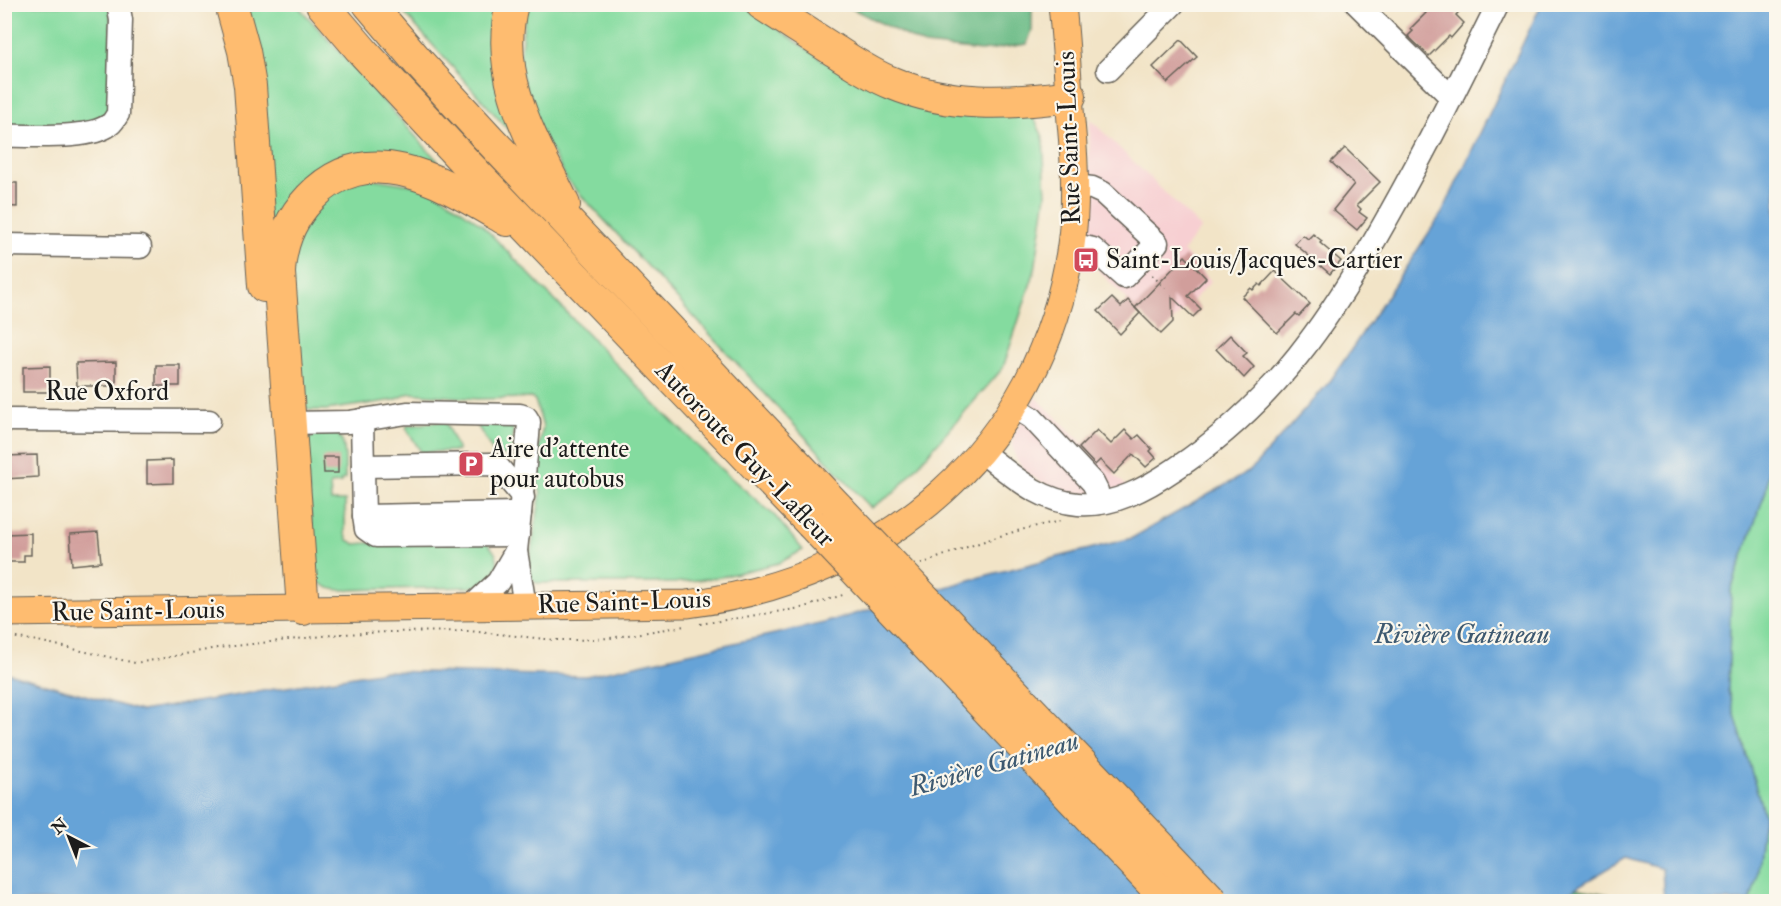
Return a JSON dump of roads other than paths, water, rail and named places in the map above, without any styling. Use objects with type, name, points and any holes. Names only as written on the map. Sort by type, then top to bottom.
[{"type":"highway","points":[[231,4],[244,51],[252,104],[270,385],[292,609]]},
{"type":"highway","name":"Autoroute Guy-Lafleur","points":[[322,4],[392,84],[1170,902]]},
{"type":"highway","name":"Autoroute Guy-Lafleur","points":[[369,4],[433,78],[577,233],[1213,902]]},
{"type":"highway","points":[[512,4],[507,47],[515,99],[525,125],[577,233]]},
{"type":"highway","points":[[762,4],[868,71],[913,91],[940,98],[977,102],[1020,101],[1069,86]]},
{"type":"highway","points":[[795,4],[890,62],[922,74],[979,82],[1018,81],[1069,86]]},
{"type":"highway","points":[[292,609],[289,423],[279,280],[280,256],[293,219],[307,200],[323,186],[341,176],[359,170],[390,168],[411,171],[457,190],[541,241]]},
{"type":"main road","name":"Rue Saint-Louis","points":[[4,613],[687,604],[730,597],[791,581],[835,563],[891,532],[937,496],[980,451],[1013,405],[1048,333],[1064,285],[1071,244],[1075,186],[1062,4]]},
{"type":"street","points":[[4,136],[86,134],[112,124],[118,114],[121,20],[118,4]]},
{"type":"street","points":[[1108,70],[1173,4]]},
{"type":"street","points":[[1357,4],[1452,98]]},
{"type":"street","points":[[980,451],[1028,487],[1045,496],[1088,505],[1128,495],[1147,486],[1192,458],[1235,423],[1277,381],[1314,337],[1345,291],[1417,166],[1497,4]]},
{"type":"street","points":[[1071,244],[1093,249],[1124,277],[1157,243],[1103,193],[1092,188],[1075,186]]},
{"type":"street","points":[[4,245],[140,247]]},
{"type":"street","points":[[1013,405],[1032,418],[1093,483],[1099,503]]},
{"type":"street","points":[[289,423],[328,423],[407,413],[524,415],[529,422],[519,524],[525,606]]},
{"type":"street","name":"Rue Oxford","points":[[4,420],[209,421]]},
{"type":"street","points":[[362,420],[364,516],[366,529],[376,536],[519,524]]},
{"type":"street","points":[[363,466],[490,464],[499,468],[519,524],[498,582],[471,607]]},
{"type":"water","name":"Rivière Gatineau","points":[[1541,5],[1776,5],[1776,407],[1766,490],[1731,590],[1728,691],[1764,815],[1757,877],[1750,901],[1664,901],[1662,869],[1626,858],[1575,888],[1558,902],[5,901],[4,672],[141,711],[384,671],[586,676],[824,623],[980,577],[1132,538],[1250,471],[1331,380],[1442,213]]},
{"type":"place","name":"Saint-Louis/Jacques-Cartier","points":[[1086,260]]},
{"type":"place","name":"Aire d'attente pour autobus","points":[[471,464]]}]
